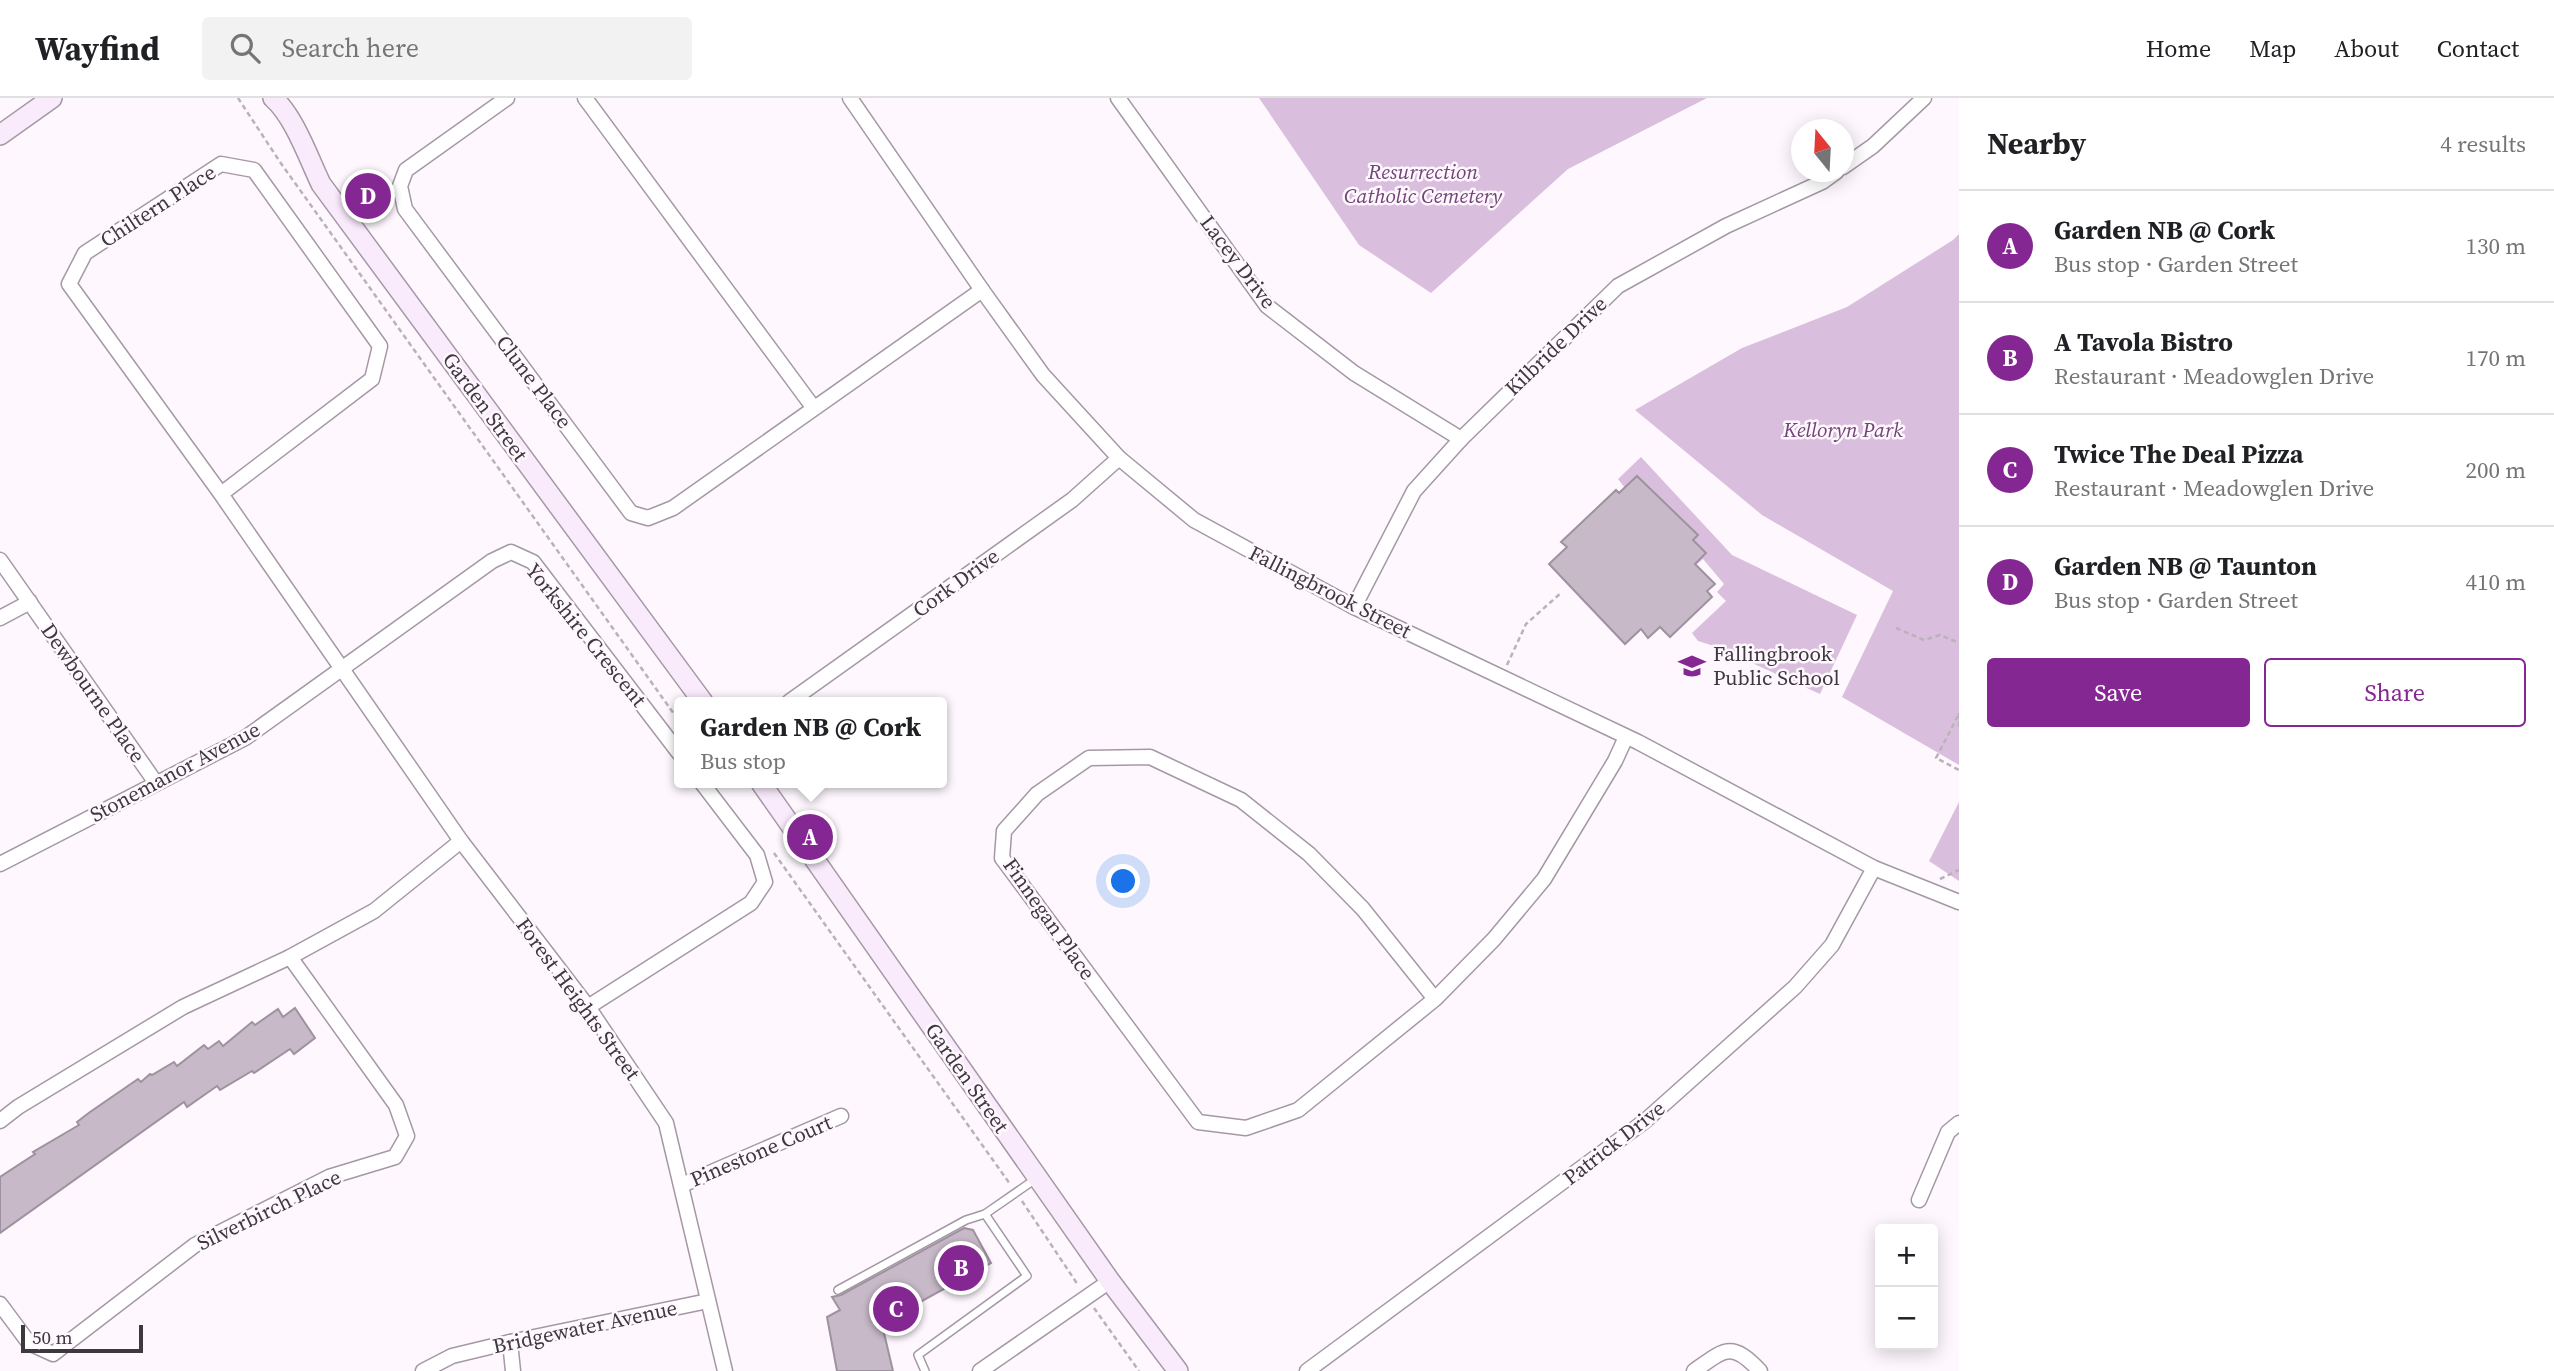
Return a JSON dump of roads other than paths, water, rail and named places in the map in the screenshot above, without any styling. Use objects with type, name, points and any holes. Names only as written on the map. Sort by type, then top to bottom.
[{"type":"street","points":[[0,135],[52,98]]},
{"type":"street","name":"Clune Place","points":[[507,98],[406,170],[400,186],[405,209],[631,513],[648,518],[673,508],[982,290]]},
{"type":"street","points":[[585,98],[813,407]]},
{"type":"street","name":"Fallingbrook Street","points":[[850,98],[1043,375],[1119,458],[1194,520],[1354,607],[1626,737],[1874,868],[1959,902]]},
{"type":"street","name":"Lacey Drive","points":[[1118,98],[1267,306],[1354,373],[1461,439]]},
{"type":"street","points":[[1854,159],[1873,146],[1924,98]]},
{"type":"street","name":"Garden Street","points":[[281,100],[321,184],[699,697]]},
{"type":"street","name":"Chiltern Place","points":[[221,494],[372,379],[380,346],[254,170],[221,164],[85,253],[69,284],[343,668]]},
{"type":"street","name":"Kilbride Drive","points":[[1354,607],[1415,491],[1461,439],[1618,286],[1727,226],[1822,182]]},
{"type":"street","name":"Cork Drive","points":[[796,697],[1072,500],[1119,458]]},
{"type":"street","name":"Yorkshire Crescent","points":[[343,668],[492,561],[511,552],[533,562],[674,746]]},
{"type":"street","name":"Dewbourne Place","points":[[0,560],[156,783]]},
{"type":"street","name":"Dewbourne Place","points":[[0,618],[30,602]]},
{"type":"street","name":"Stonemanor Avenue","points":[[0,864],[245,738],[343,668]]},
{"type":"street","name":"Forest Heights Street","points":[[343,668],[461,842],[588,1007],[666,1123],[725,1371]]},
{"type":"street","name":"Finnegan Place","points":[[1434,999],[1363,909],[1309,854],[1241,800],[1150,757],[1089,758],[1037,794],[1004,831],[1002,858],[1198,1122],[1246,1128],[1298,1110],[1434,999],[1494,939],[1544,878],[1615,761],[1626,737]]},
{"type":"street","points":[[588,1007],[751,903],[765,882],[757,855],[706,788]]},
{"type":"street","name":"Garden Street","points":[[764,788],[1110,1281],[1178,1371]]},
{"type":"street","points":[[0,1121],[18,1107],[184,1007],[290,957],[374,911],[461,842]]},
{"type":"street","name":"Patrick Drive","points":[[1307,1371],[1645,1121],[1795,987],[1832,945],[1874,868]]},
{"type":"street","name":"Silverbirch Place","points":[[0,1304],[29,1343],[53,1354],[195,1245],[329,1177],[396,1157],[407,1136],[396,1105],[290,957]]},
{"type":"street","name":"Pinestone Court","points":[[682,1185],[841,1116]]},
{"type":"street","points":[[1919,1200],[1948,1132],[1959,1122]]},
{"type":"street","points":[[980,1371],[1110,1281]]},
{"type":"street","name":"Bridgewater Avenue","points":[[423,1371],[452,1356],[708,1300]]},
{"type":"street","points":[[510,1342],[513,1371]]},
{"type":"street","points":[[1694,1371],[1722,1351],[1738,1352],[1760,1371]]},
{"type":"lane","points":[[838,1290],[966,1220],[985,1214],[1037,1178]]},
{"type":"lane","points":[[925,1371],[918,1355],[1027,1276],[985,1214]]},
{"type":"place","name":"Garden NB @ Taunton","points":[[368,196]]},
{"type":"place","name":"Fallingbrook Public School","points":[[1692,666]]},
{"type":"place","name":"Garden NB @ Cork","points":[[810,837]]},
{"type":"place","name":"A Tavola Bistro","points":[[961,1268]]},
{"type":"place","name":"Twice The Deal Pizza","points":[[896,1309]]},
{"type":"park label","name":"Resurrection Catholic Cemetery","points":[[1423,184]]},
{"type":"park label","name":"Kelloryn Park","points":[[1843,430]]}]
